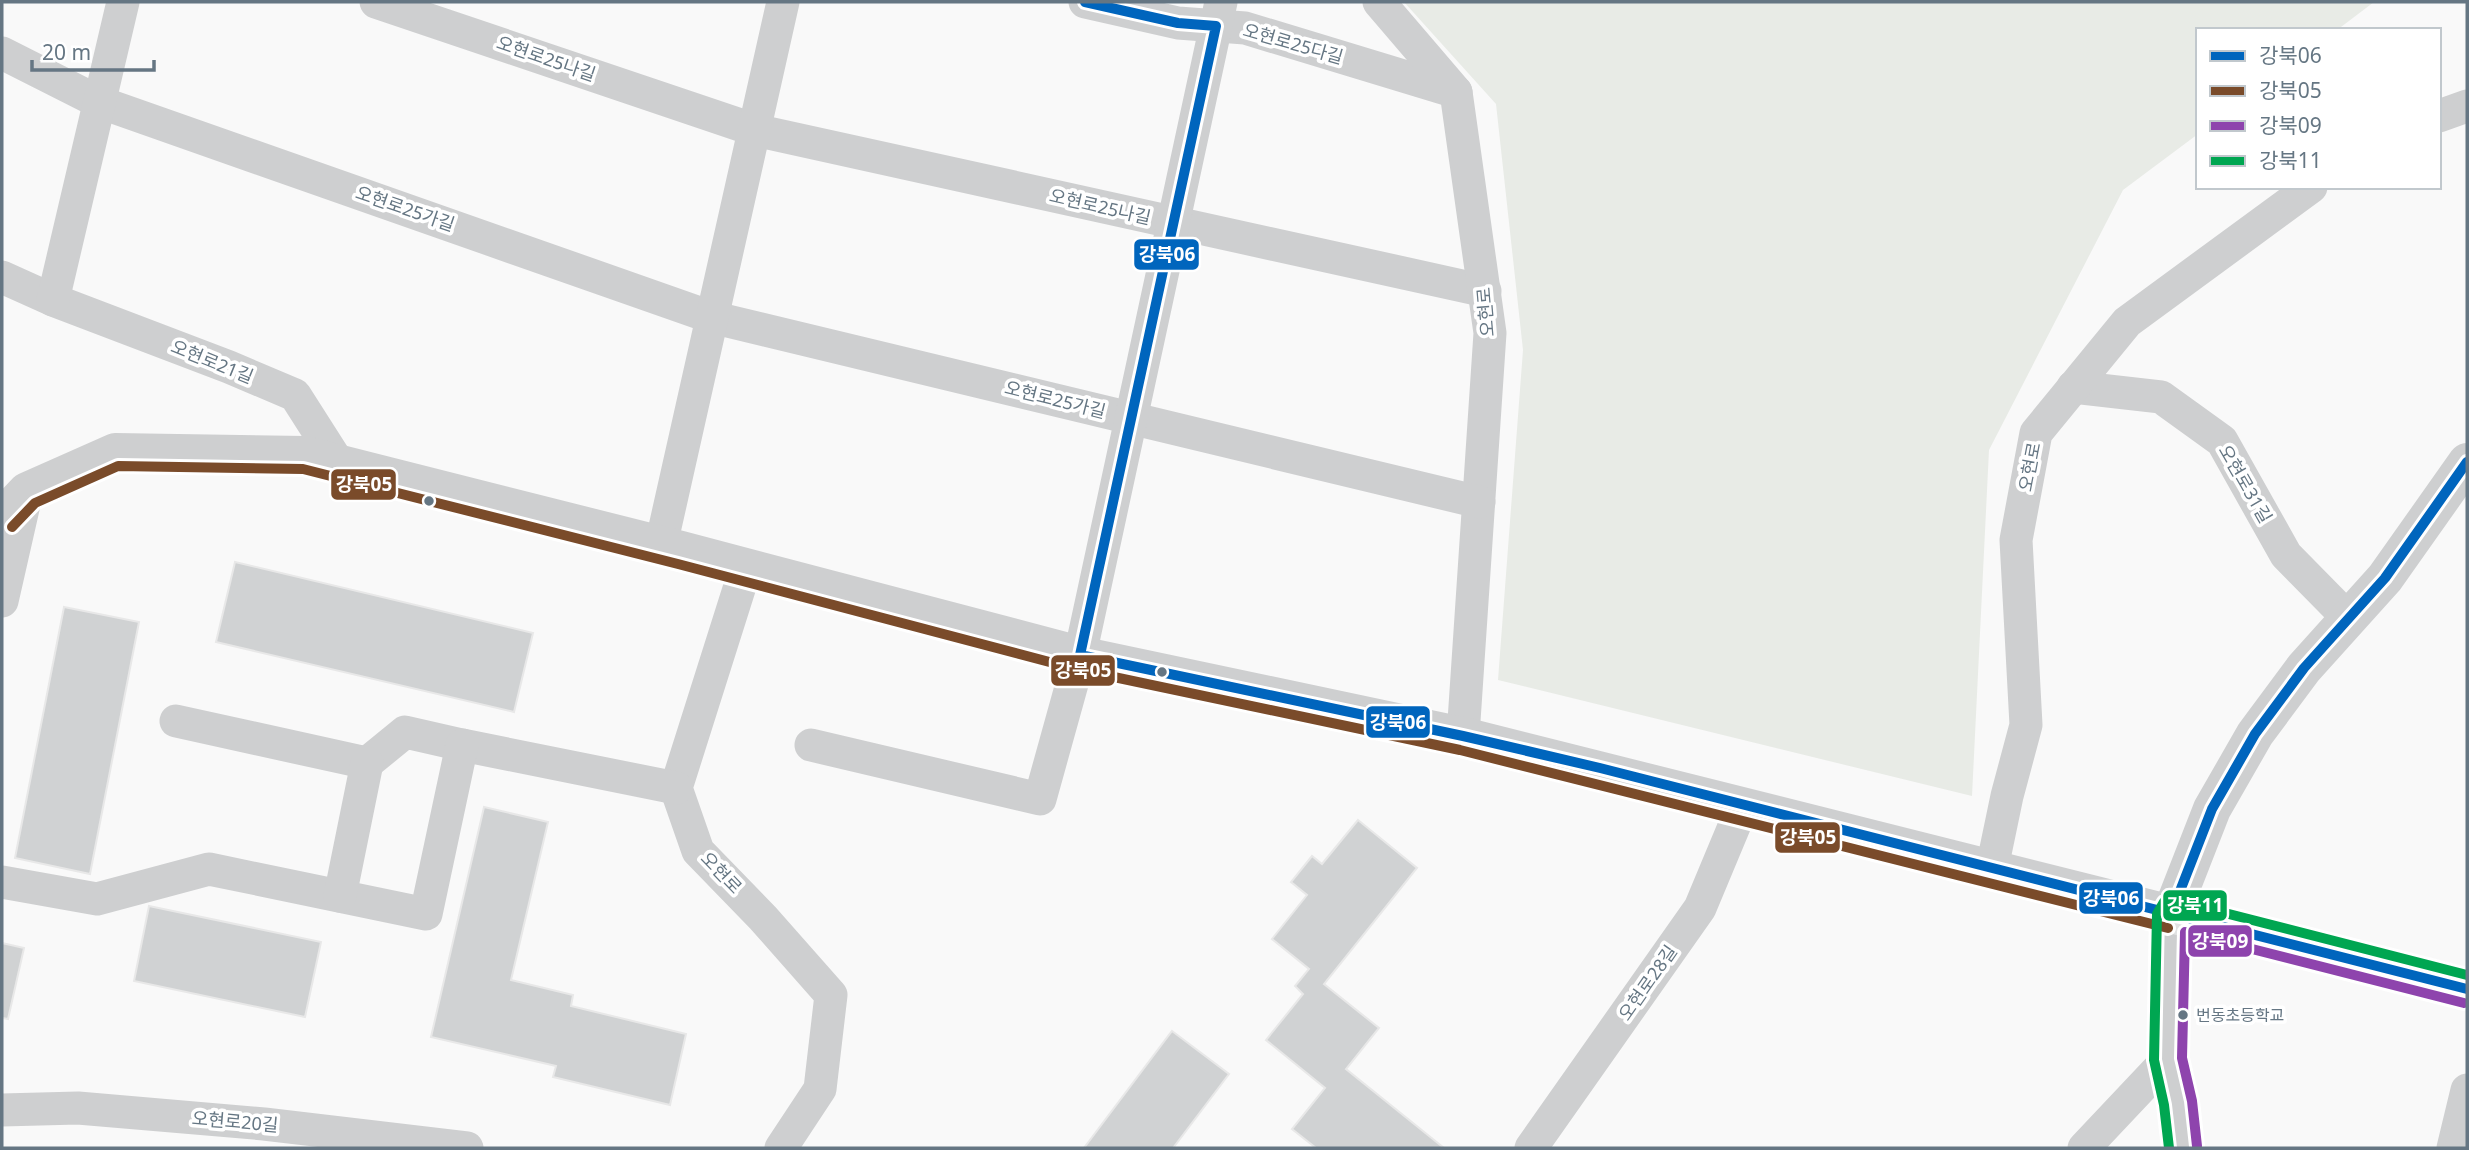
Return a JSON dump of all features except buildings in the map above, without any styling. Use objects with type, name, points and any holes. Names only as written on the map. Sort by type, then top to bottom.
[{"type":"main road","points":[[2171,914],[2467,989]]},
{"type":"street","points":[[54,300],[123,2]]},
{"type":"street","name":"오현로25나길","points":[[376,2],[755,130],[1485,291]]},
{"type":"street","points":[[661,545],[783,2]]},
{"type":"street","name":"오현로25다길","points":[[1085,2],[1178,23],[1218,14],[1245,28],[1456,92]]},
{"type":"street","points":[[1379,2],[1456,92]]},
{"type":"street","points":[[811,745],[1040,799],[1080,655],[1218,14]]},
{"type":"street","name":"오현로25가길","points":[[2,53],[99,102],[711,317],[1479,502]]},
{"type":"street","name":"오현로","points":[[1456,92],[1490,333],[1464,736]]},
{"type":"street","points":[[2441,115],[2467,106]]},
{"type":"street","name":"오현로","points":[[1992,868],[2026,725],[2016,540],[2036,433],[2127,322],[2308,189]]},
{"type":"street","name":"오현로21길","points":[[2,277],[295,396],[339,464]]},
{"type":"street","name":"오현로31길","points":[[2074,387],[2161,397],[2222,441],[2286,555],[2348,618]]},
{"type":"street","points":[[2,601],[14,504],[115,453],[305,455],[1080,655],[1464,736],[2171,914]]},
{"type":"street","points":[[2183,1148],[2178,1103],[2168,1059],[2171,914],[2212,808],[2255,734],[2304,668],[2385,578],[2467,462]]},
{"type":"street","points":[[340,896],[367,764],[405,732],[676,788],[746,567]]},
{"type":"street","points":[[176,721],[367,764]]},
{"type":"street","points":[[2,882],[97,899],[209,869],[426,914],[462,745]]},
{"type":"street","name":"오현로","points":[[676,788],[698,850],[831,995],[820,1089],[781,1148]]},
{"type":"street","name":"오현로28길","points":[[1531,1148],[1700,908],[1743,805]]},
{"type":"street","points":[[2084,1148],[2168,1059]]},
{"type":"street","points":[[2454,1148],[2467,1090]]},
{"type":"street","name":"오현로20길","points":[[2,1110],[92,1110],[264,1124],[467,1148]]},
{"type":"shaded area","points":[[1404,2],[2374,2],[2340,28],[2196,28],[2196,135],[2123,190],[1989,450],[1972,796],[1498,680],[1523,350],[1496,104]]},
{"type":"transit line","name":"강북06","points":[[1085,2],[1178,23],[1216,26],[1080,655],[1463,736],[1600,768],[2467,989]]},
{"type":"transit line","name":"강북06","points":[[2171,914],[2212,809],[2255,734],[2304,668],[2385,578],[2467,462]]},
{"type":"transit line","name":"강북05","points":[[12,527],[35,503],[118,466],[303,469],[1076,669],[1460,750],[2168,928]]},
{"type":"transit line","name":"강북11","points":[[2169,1148],[2164,1105],[2154,1060],[2157,914],[2164,902],[2174,900],[2467,975]]},
{"type":"transit line","name":"강북09","points":[[2197,1146],[2192,1101],[2182,1058],[2185,932],[2464,1003]]},
{"type":"place","name":"번동초등학교","points":[[2183,1015]]}]
